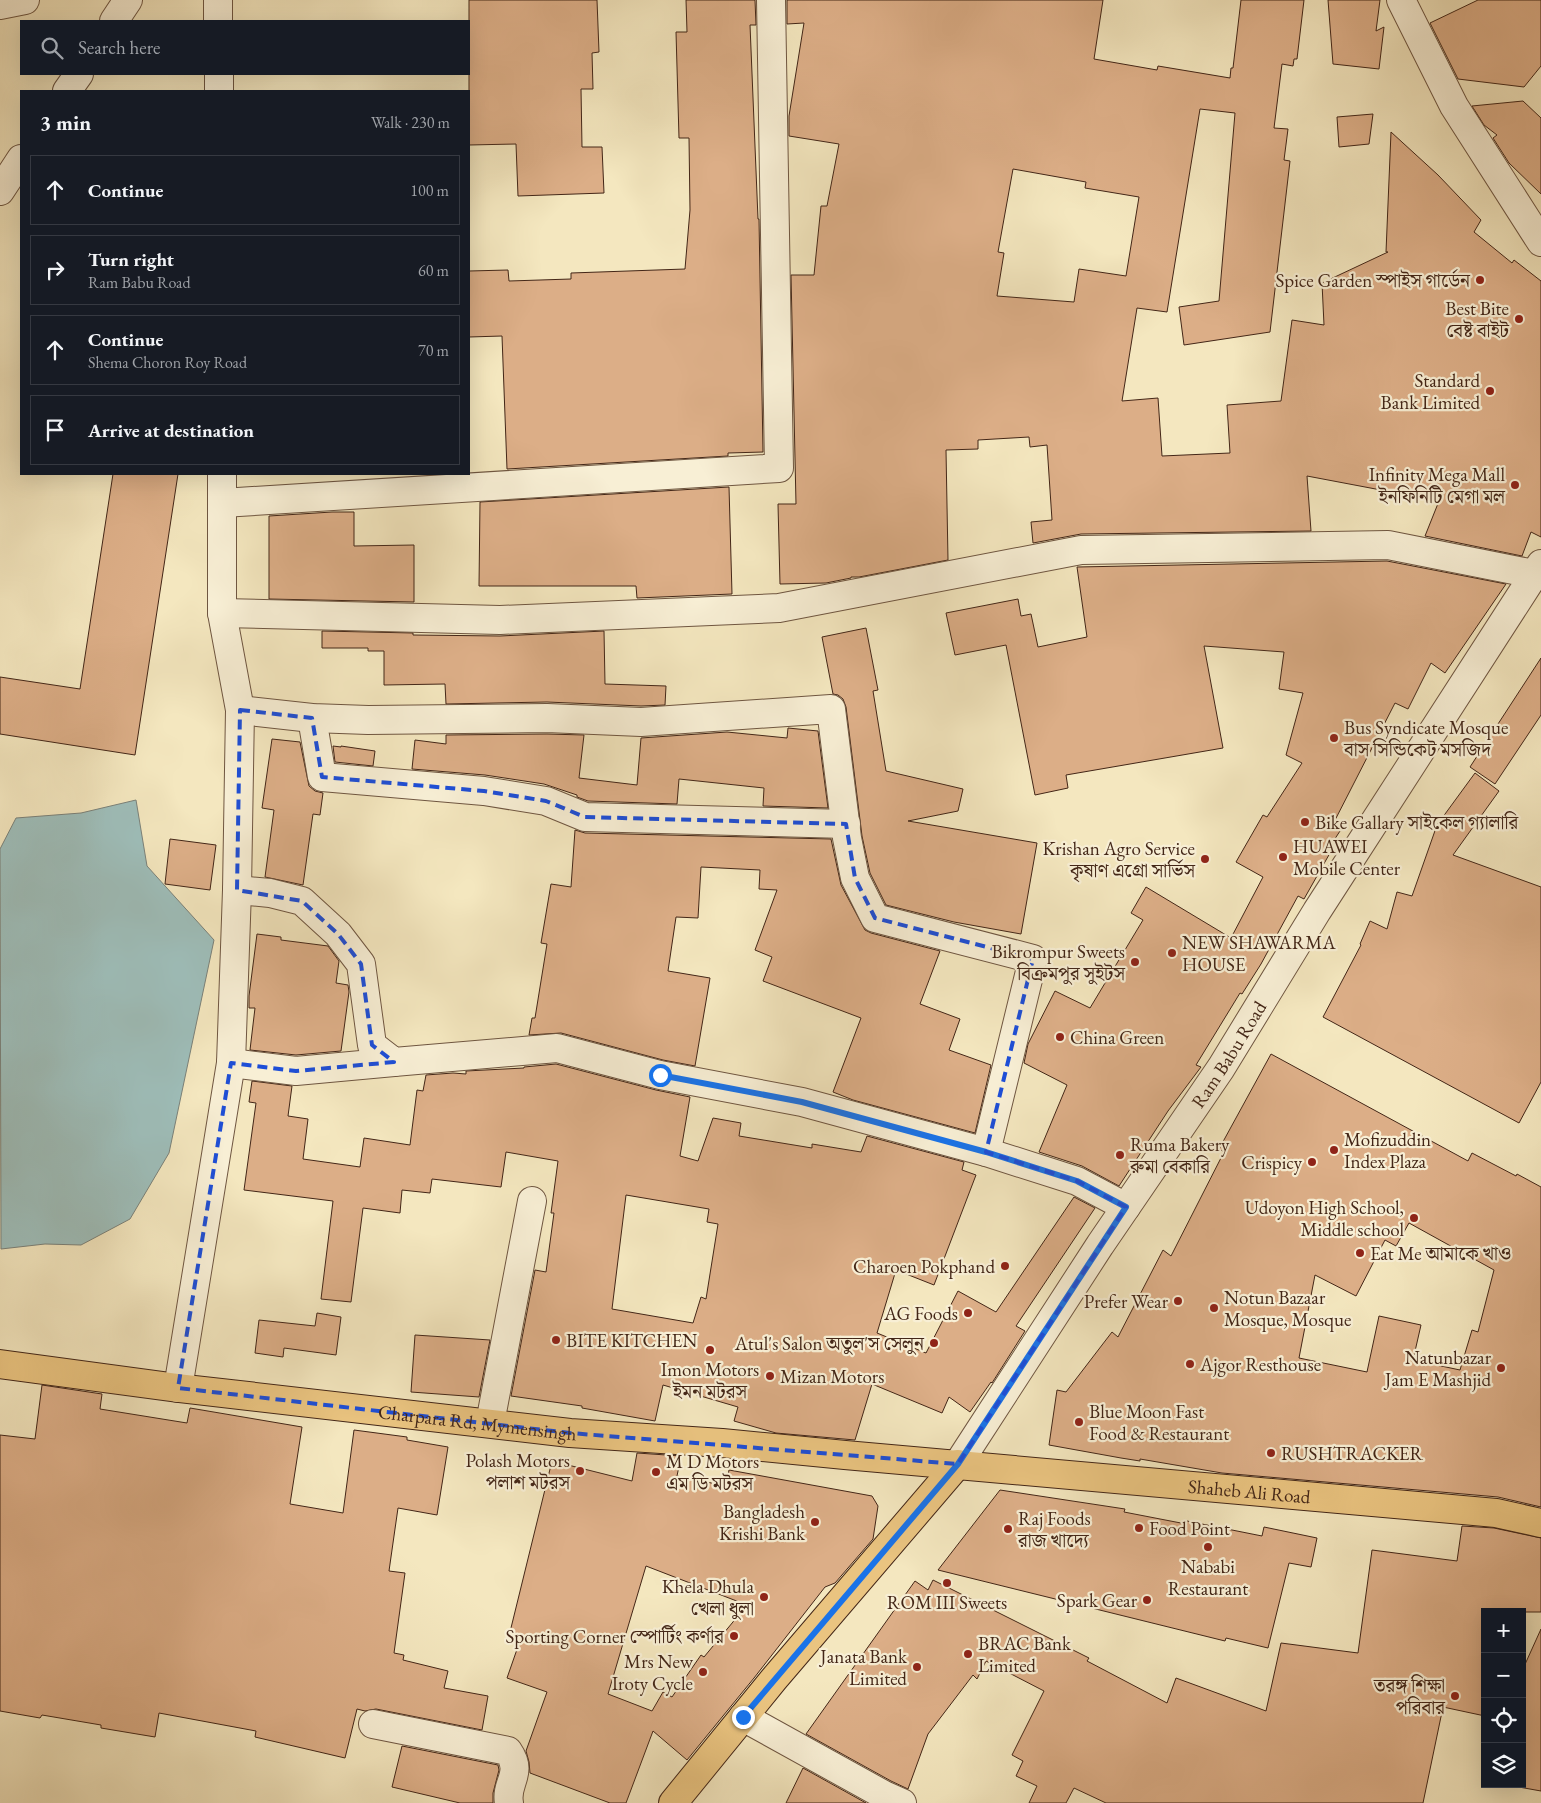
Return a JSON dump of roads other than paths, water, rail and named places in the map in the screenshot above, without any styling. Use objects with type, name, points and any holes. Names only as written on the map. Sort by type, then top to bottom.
[{"type":"main road","name":"Charpara Rd, Mymensingh","points":[[0,1364],[178,1388],[570,1433],[722,1443],[845,1456],[958,1464]]},
{"type":"main road","name":"Shaheb Ali Road","points":[[958,1464],[1496,1513],[1541,1523]]},
{"type":"main road","points":[[673,1803],[743,1717],[958,1464]]},
{"type":"street","points":[[0,5],[25,0]]},
{"type":"street","points":[[115,20],[128,0]]},
{"type":"street","points":[[218,0],[218,20]]},
{"type":"street","points":[[222,503],[779,468],[771,0]]},
{"type":"street","points":[[1401,0],[1454,106],[1541,242]]},
{"type":"street","points":[[68,90],[77,75]]},
{"type":"street","points":[[219,75],[219,90]]},
{"type":"street","points":[[0,190],[20,160]]},
{"type":"street","points":[[178,1388],[231,1063],[237,890],[240,710],[222,613],[222,475]]},
{"type":"street","points":[[222,613],[500,620],[779,608],[1081,550],[1388,545],[1538,569]]},
{"type":"street","name":"Ram Babu Road","points":[[958,1464],[1126,1207],[1221,1068],[1317,911],[1538,569]]},
{"type":"street","points":[[240,710],[312,718],[368,720],[548,718],[641,722],[831,709],[854,878],[875,918],[1033,959],[986,1152]]},
{"type":"street","points":[[312,718],[322,777],[484,791],[546,801],[585,816],[846,824]]},
{"type":"street","points":[[237,890],[270,892],[302,900],[338,934],[362,964],[372,1046],[394,1062]]},
{"type":"street","points":[[231,1063],[296,1071],[557,1048],[660,1075],[802,1102],[986,1152],[1077,1181],[1126,1207]]},
{"type":"street","points":[[490,1423],[532,1201]]},
{"type":"street","points":[[743,1717],[884,1795],[902,1803]]},
{"type":"street","points":[[373,1724],[508,1751],[514,1759],[515,1769],[508,1797],[509,1803]]},
{"type":"water","points":[[136,800],[147,866],[214,940],[169,1153],[130,1219],[81,1245],[45,1244],[1,1249],[0,849],[16,818],[81,813]]},
{"type":"place","name":"Spice Garden স্পাইস গার্ডেন","points":[[1480,280]]},
{"type":"place","name":"Best Bite বেষ্ট বাইট","points":[[1519,319]]},
{"type":"place","name":"Standard Bank Limited","points":[[1490,391]]},
{"type":"place","name":"Infinity Mega Mall ইনফিনিটি মেগা মল","points":[[1515,485]]},
{"type":"place","name":"Bus Syndicate Mosque বাস সিন্ডিকেট মসজিদ","points":[[1334,738]]},
{"type":"place","name":"Bike Gallary সাইকেল গ্যালারি","points":[[1305,822]]},
{"type":"place","name":"HUAWEI Mobile Center","points":[[1283,857]]},
{"type":"place","name":"Krishan Agro Service কৃষাণ এগ্রো সার্ভিস","points":[[1205,859]]},
{"type":"place","name":"NEW SHAWARMA HOUSE","points":[[1172,953]]},
{"type":"place","name":"Bikrompur Sweets বিক্রমপুর সুইটস","points":[[1135,962]]},
{"type":"place","name":"China Green","points":[[1060,1037]]},
{"type":"place","name":"Mofizuddin Index Plaza","points":[[1334,1150]]},
{"type":"place","name":"Ruma Bakery রুমা বেকারি","points":[[1120,1155]]},
{"type":"place","name":"Crispicy","points":[[1312,1162]]},
{"type":"place","name":"Udoyon High School, Middle school","points":[[1414,1218]]},
{"type":"place","name":"Eat Me আমাকে খাও","points":[[1360,1253]]},
{"type":"place","name":"Charoen Pokphand","points":[[1005,1266]]},
{"type":"place","name":"Prefer Wear","points":[[1178,1301]]},
{"type":"place","name":"Notun Bazaar Mosque, Mosque","points":[[1214,1308]]},
{"type":"place","name":"AG Foods","points":[[968,1313]]},
{"type":"place","name":"BITE KITCHEN","points":[[556,1340]]},
{"type":"place","name":"Atul's Salon অতুল'স সেলুন","points":[[934,1343]]},
{"type":"place","name":"Imon Motors ইমন মটরস","points":[[710,1350]]},
{"type":"place","name":"Ajgor Resthouse","points":[[1190,1364]]},
{"type":"place","name":"Natunbazar Jam E Mashjid","points":[[1501,1368]]},
{"type":"place","name":"Mizan Motors","points":[[770,1376]]},
{"type":"place","name":"Blue Moon Fast Food & Restaurant","points":[[1079,1422]]},
{"type":"place","name":"RUSHTRACKER","points":[[1271,1453]]},
{"type":"place","name":"Polash Motors পলাশ মটরস","points":[[580,1471]]},
{"type":"place","name":"M D Motors এম ডি মটরস","points":[[656,1472]]},
{"type":"place","name":"Bangladesh Krishi Bank","points":[[815,1522]]},
{"type":"place","name":"Food Point","points":[[1139,1528]]},
{"type":"place","name":"Raj Foods রাজ খাদ্যে","points":[[1008,1529]]},
{"type":"place","name":"Nababi Restaurant","points":[[1208,1547]]},
{"type":"place","name":"ROM III Sweets","points":[[947,1583]]},
{"type":"place","name":"Khela Dhula খেলা ধুলা","points":[[764,1597]]},
{"type":"place","name":"Spark Gear","points":[[1147,1600]]},
{"type":"place","name":"Sporting Corner স্পোর্টিং কর্ণার","points":[[734,1636]]},
{"type":"place","name":"BRAC Bank Limited","points":[[968,1654]]},
{"type":"place","name":"Janata Bank Limited","points":[[917,1667]]},
{"type":"place","name":"Mrs New Iroty Cycle","points":[[703,1672]]},
{"type":"place","name":"তরঙ্গ শিক্ষা পরিবার","points":[[1455,1696]]}]
